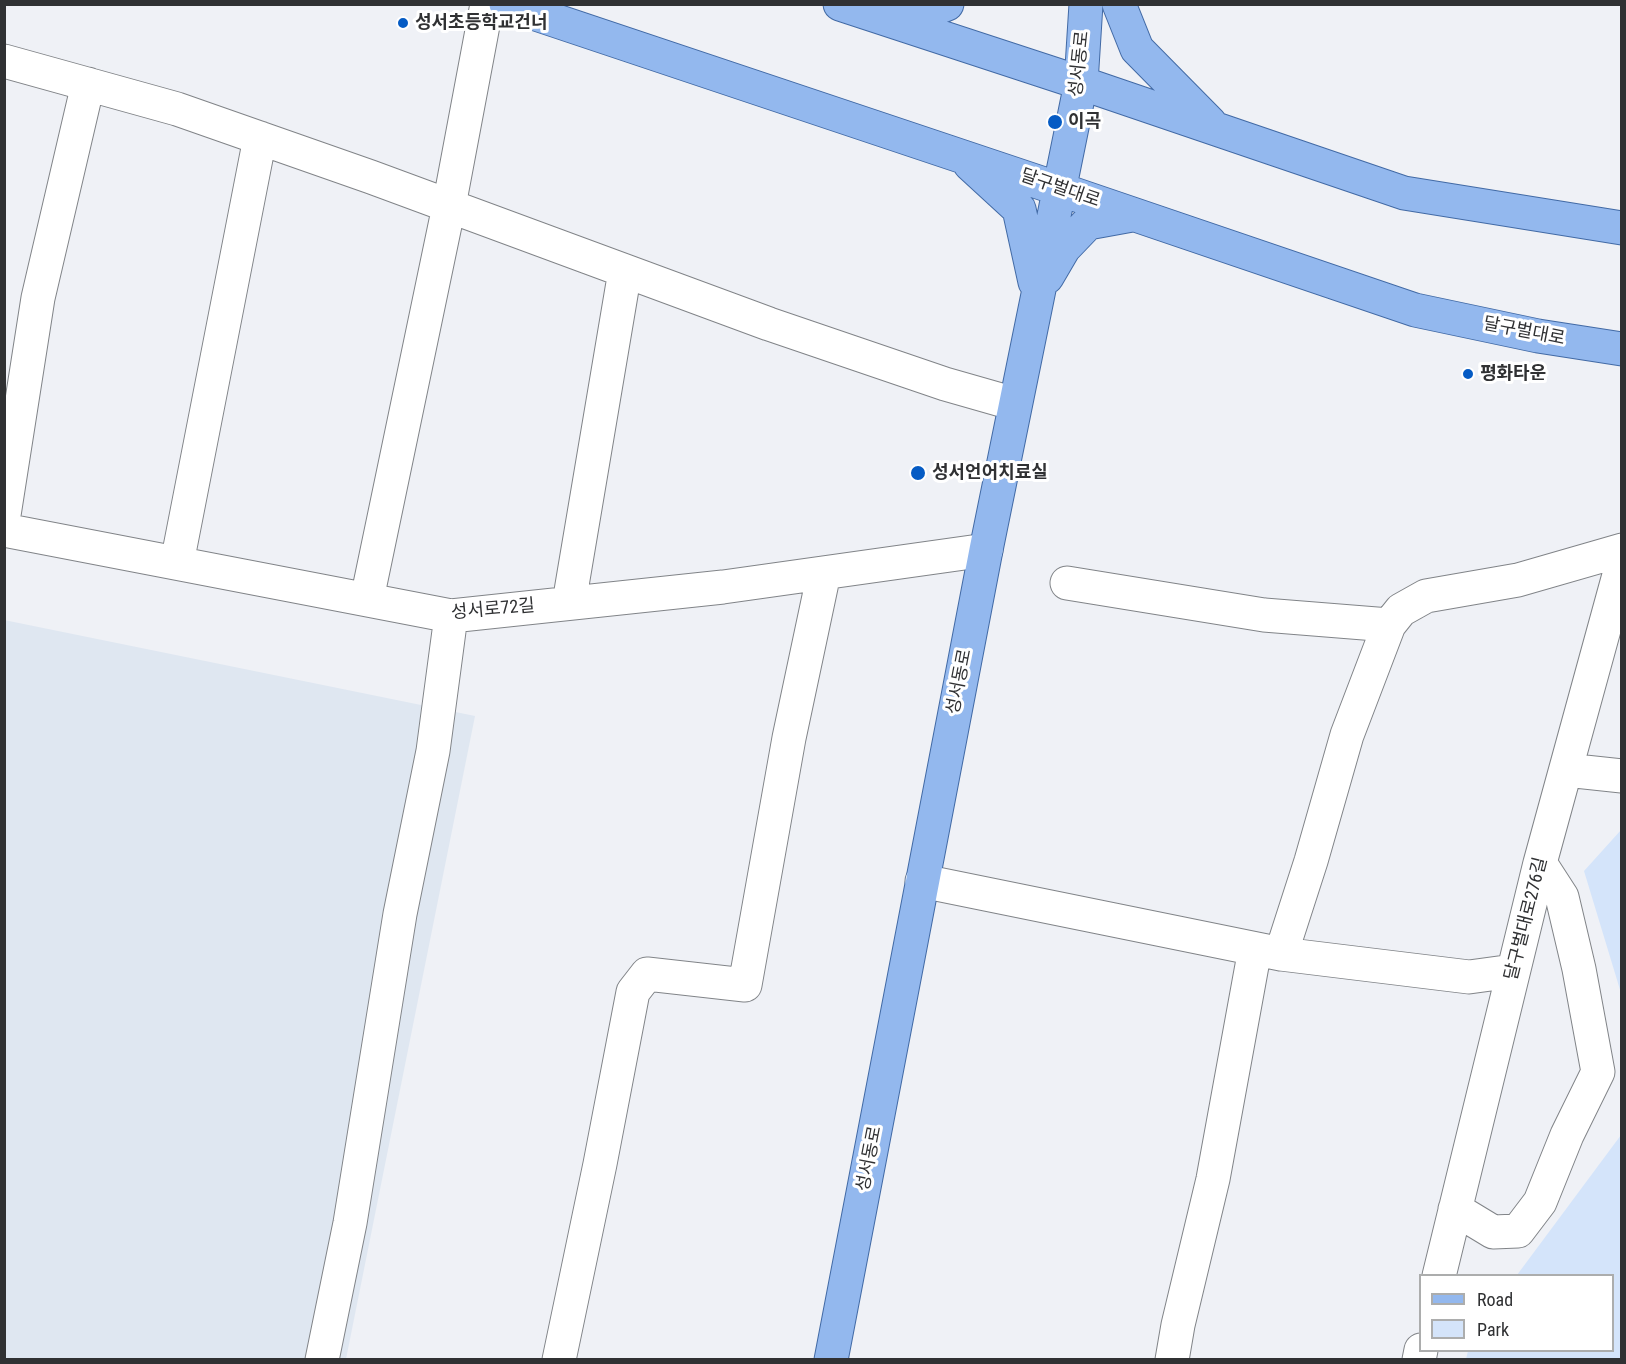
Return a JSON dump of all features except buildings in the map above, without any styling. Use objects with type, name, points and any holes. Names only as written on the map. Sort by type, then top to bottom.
[{"type":"main road","name":"달구벌대로","points":[[506,4],[1415,310],[1538,336],[1622,349]]},
{"type":"main road","points":[[840,4],[1081,82],[1404,193],[1622,228]]},
{"type":"main road","points":[[862,4],[930,11],[947,4]]},
{"type":"main road","name":"성서동로","points":[[831,1359],[986,550],[1081,82],[1086,4]]},
{"type":"main road","points":[[1119,4],[1137,49],[1215,128]]},
{"type":"main road","points":[[963,157],[1019,209],[1037,294]]},
{"type":"main road","points":[[1037,294],[1064,248],[1088,223],[1135,215]]},
{"type":"street","points":[[367,599],[449,206],[487,4]]},
{"type":"street","points":[[4,61],[177,109],[780,328],[945,384],[1015,404]]},
{"type":"street","points":[[4,515],[38,298],[88,84]]},
{"type":"street","points":[[177,563],[260,138]]},
{"type":"street","points":[[569,603],[625,271]]},
{"type":"street","name":"성서로72길","points":[[4,531],[451,616],[723,586],[986,550]]},
{"type":"street","points":[[1172,1359],[1178,1325],[1268,951],[1311,861],[1347,735],[1389,625],[1401,610],[1426,596],[1518,580],[1622,550]]},
{"type":"street","name":"달구벌대로276길","points":[[1439,1274],[1540,863],[1622,564]]},
{"type":"street","points":[[559,1359],[633,993],[647,974],[745,985],[789,738],[824,573]]},
{"type":"street","points":[[1067,584],[1264,615],[1389,625]]},
{"type":"street","points":[[322,1359],[350,1223],[399,914],[433,751],[451,616]]},
{"type":"street","points":[[1566,770],[1622,776]]},
{"type":"street","points":[[1455,1209],[1493,1232],[1518,1231],[1540,1202],[1567,1135],[1598,1072],[1579,969],[1562,897],[1540,863]]},
{"type":"street","points":[[922,881],[1268,951],[1469,977],[1514,971]]},
{"type":"shaded area","points":[[4,620],[475,716],[346,1359],[5,1359]]},
{"type":"green space","points":[[1621,830],[1621,993],[1584,871]]},
{"type":"green space","points":[[1621,1135],[1621,1359],[1466,1359],[1468,1352],[1614,1352],[1614,1274],[1518,1274]]},
{"type":"place","name":"성서초등학교건너","points":[[403,23]]},
{"type":"place","name":"이곡","points":[[1055,122]]},
{"type":"place","name":"평화타운","points":[[1468,374]]},
{"type":"place","name":"성서언어치료실","points":[[918,473]]}]
